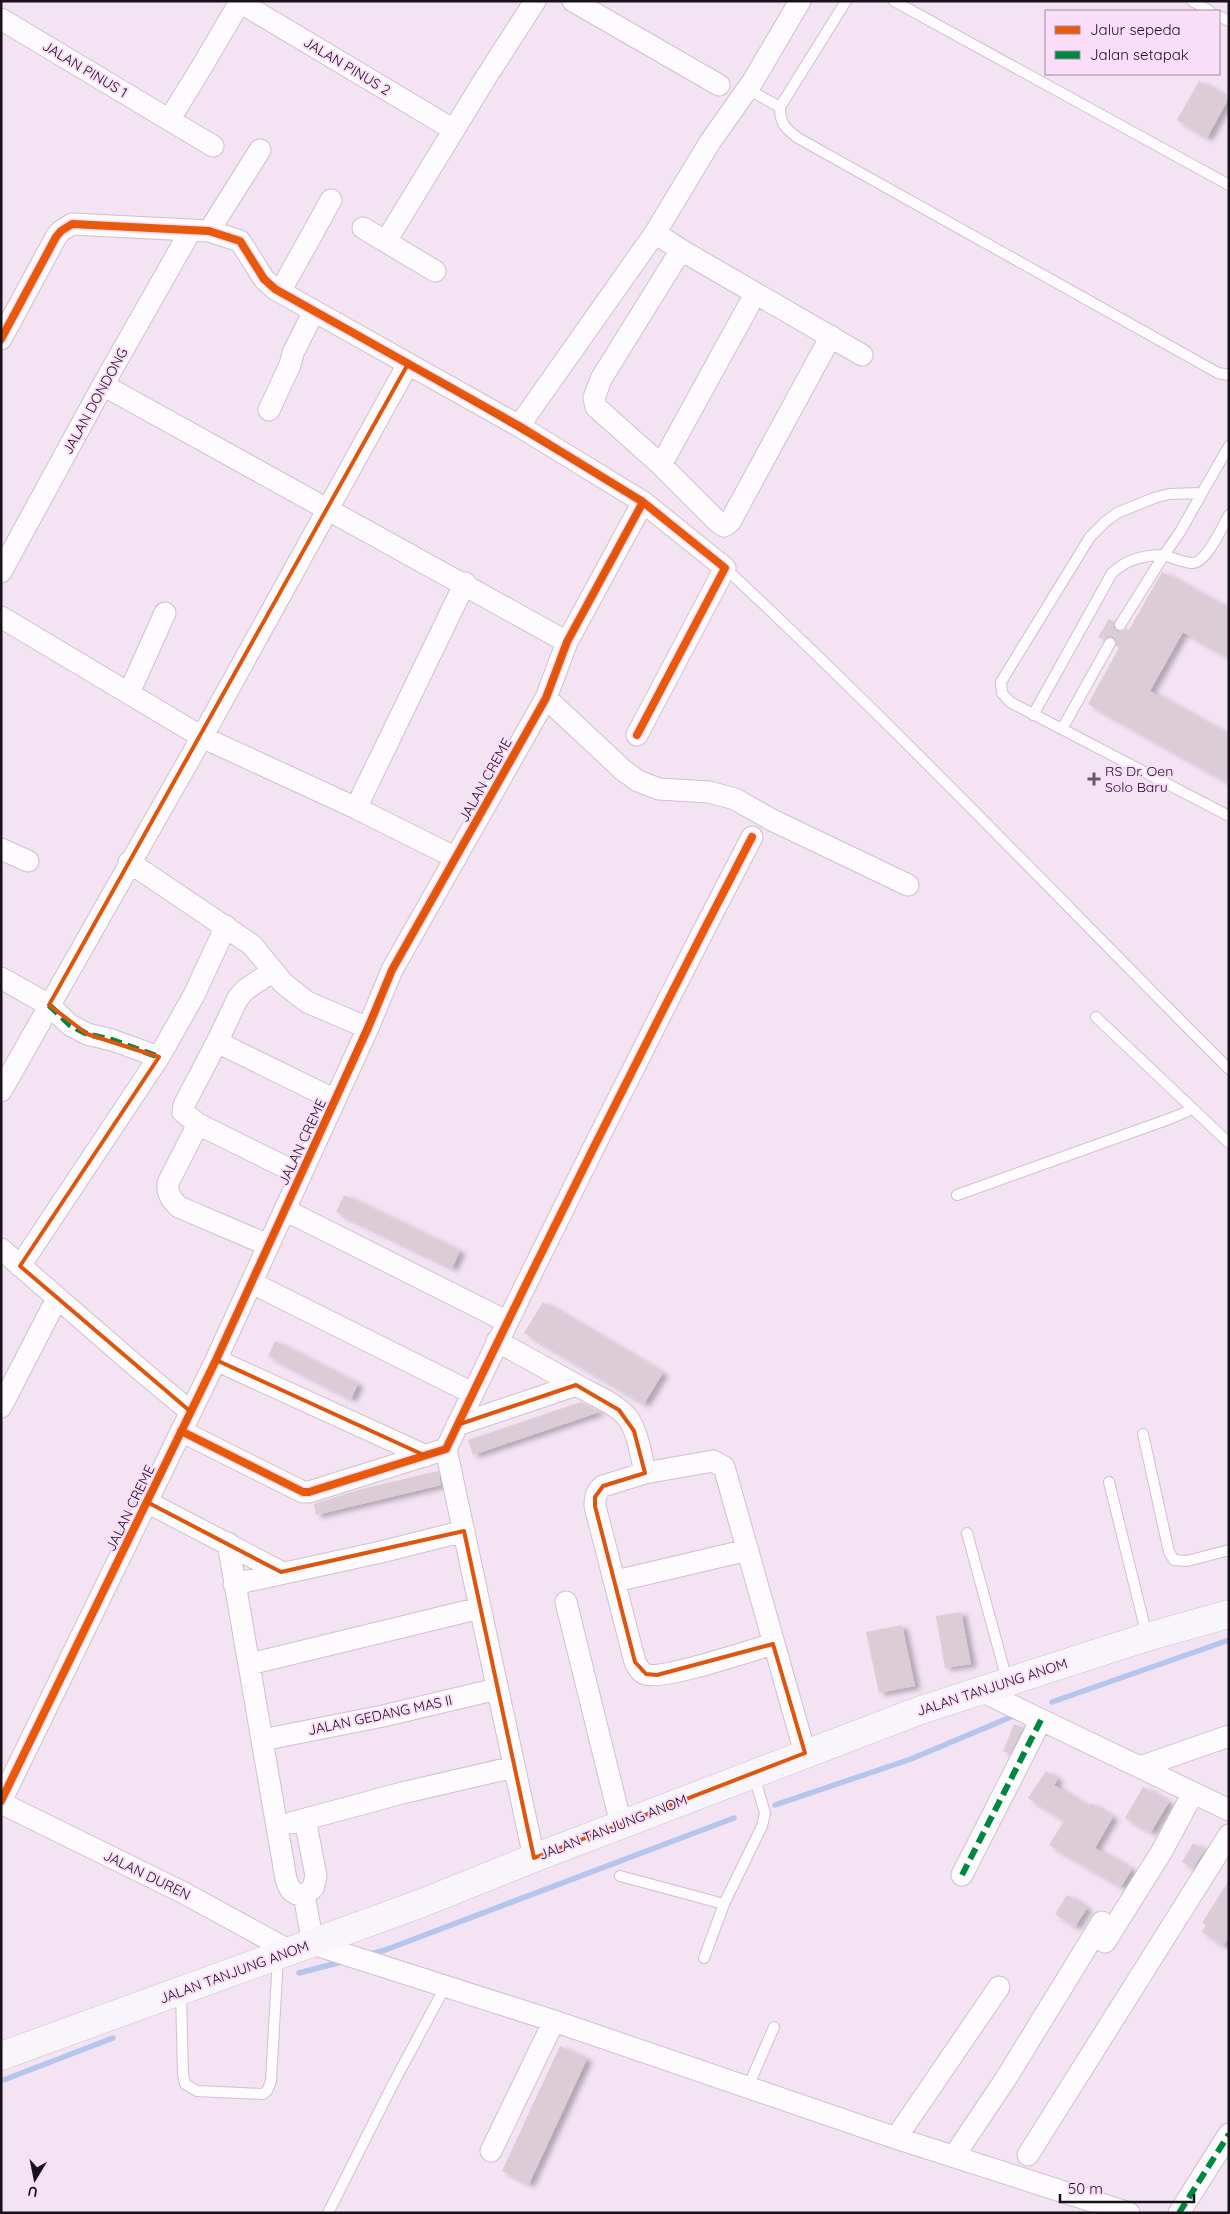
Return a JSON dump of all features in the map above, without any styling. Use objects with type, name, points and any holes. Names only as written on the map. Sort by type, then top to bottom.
[{"type":"main road","name":"JALAN TANJUNG ANOM","points":[[1,2056],[422,1903],[805,1753],[979,1690],[1148,1637],[1229,1614]]},
{"type":"street","points":[[386,241],[535,1]]},
{"type":"street","points":[[573,1],[719,85]]},
{"type":"street","points":[[518,426],[655,233],[710,142],[747,89],[800,1]]},
{"type":"street","name":"JALAN PINUS 2","points":[[169,120],[239,2],[454,130]]},
{"type":"street","name":"JALAN PINUS 1","points":[[1,19],[212,146]]},
{"type":"street","name":"JALAN DONDONG","points":[[1,572],[103,384],[200,230],[260,150]]},
{"type":"street","points":[[280,292],[331,200]]},
{"type":"street","points":[[1,339],[56,237],[66,227],[80,224],[200,230],[240,241],[264,279],[280,292],[518,426],[643,502],[725,568],[637,735]]},
{"type":"street","points":[[363,228],[435,271]]},
{"type":"street","points":[[655,233],[755,294],[862,355]]},
{"type":"street","points":[[681,250],[601,379],[594,398],[596,407],[661,464],[724,526],[728,524],[831,336]]},
{"type":"street","points":[[661,464],[755,294]]},
{"type":"street","points":[[269,410],[290,365],[292,353],[314,311]]},
{"type":"street","points":[[1,1091],[202,737],[408,364]]},
{"type":"street","points":[[103,384],[464,583],[567,642]]},
{"type":"street","name":"JALAN CREME","points":[[1,1802],[252,1284],[268,1245],[368,1028],[392,970],[546,698],[567,642],[643,502]]},
{"type":"street","points":[[356,808],[464,583]]},
{"type":"street","points":[[129,693],[165,613]]},
{"type":"street","points":[[1,617],[202,737],[356,808],[456,858]]},
{"type":"street","points":[[546,698],[638,781],[659,789],[709,792],[735,799],[772,820],[908,885]]},
{"type":"street","points":[[534,1858],[446,1449],[506,1321],[633,1067],[752,837]]},
{"type":"street","points":[[1,850],[28,861]]},
{"type":"street","points":[[130,862],[252,945],[291,990],[307,1002],[368,1028]]},
{"type":"street","points":[[20,1266],[158,1057],[194,995],[226,926]]},
{"type":"street","points":[[273,971],[245,990],[238,998],[182,1108],[186,1116],[198,1124],[301,1174]]},
{"type":"street","points":[[1,978],[49,1005],[70,1025],[87,1034],[112,1040],[158,1057]]},
{"type":"street","points":[[217,1042],[335,1100]]},
{"type":"street","points":[[198,1124],[168,1183],[167,1190],[171,1199],[179,1207],[268,1245]]},
{"type":"street","points":[[285,1210],[506,1321]]},
{"type":"street","points":[[1,1249],[191,1412]]},
{"type":"street","points":[[252,1284],[472,1393]]},
{"type":"street","points":[[1,1407],[52,1308]]},
{"type":"street","points":[[497,1341],[619,1410],[627,1417],[634,1431],[646,1473]]},
{"type":"street","points":[[216,1360],[426,1456]]},
{"type":"street","points":[[458,1425],[576,1385]]},
{"type":"street","points":[[181,1431],[303,1492],[309,1492],[446,1449]]},
{"type":"street","points":[[773,1644],[710,1663],[657,1675],[646,1674],[635,1662],[616,1581],[595,1506],[595,1497],[598,1490],[603,1486],[646,1473],[713,1461],[719,1463],[727,1473],[773,1644],[805,1753]]},
{"type":"street","points":[[147,1502],[281,1572]]},
{"type":"street","points":[[234,1584],[281,1572],[381,1552],[464,1531]]},
{"type":"street","points":[[228,1543],[276,1826],[289,1888],[296,1894],[304,1896]]},
{"type":"street","points":[[616,1581],[748,1550]]},
{"type":"street","points":[[566,1602],[621,1824]]},
{"type":"street","points":[[250,1664],[480,1608]]},
{"type":"street","name":"JALAN GEDANG MAS II","points":[[262,1740],[383,1716],[497,1689]]},
{"type":"street","points":[[979,1690],[1193,1793],[1227,1804]]},
{"type":"street","points":[[962,1875],[1041,1720]]},
{"type":"street","points":[[1140,1767],[1229,1736]]},
{"type":"street","points":[[276,1826],[402,1793],[514,1767]]},
{"type":"street","points":[[954,2156],[1104,1932],[1162,1851],[1193,1793]]},
{"type":"street","name":"JALAN DUREN","points":[[1,1802],[184,1893],[293,1950],[342,1955],[554,2021],[896,2138],[1129,2213]]},
{"type":"street","points":[[293,1950],[304,1896],[313,1888],[316,1876],[305,1819]]},
{"type":"street","points":[[1028,2155],[1229,1835]]},
{"type":"street","points":[[896,2138],[999,1987]]},
{"type":"street","points":[[491,2151],[554,2021]]},
{"type":"street","points":[[1179,2213],[1229,2134]]},
{"type":"lane","points":[[846,1],[780,108],[780,120],[786,129],[798,138],[1218,373],[1229,374]]},
{"type":"lane","points":[[894,1],[1229,185]]},
{"type":"lane","points":[[1192,1],[1208,10]]},
{"type":"lane","points":[[747,89],[780,108]]},
{"type":"lane","points":[[1120,625],[1180,532],[1229,446]]},
{"type":"lane","points":[[1202,493],[1169,494],[1154,498],[1117,513],[1090,537],[1001,682],[1002,693],[1010,702],[1229,816]]},
{"type":"lane","points":[[1033,715],[1112,573],[1121,564],[1149,555],[1164,555],[1192,564],[1199,562],[1209,551],[1229,515]]},
{"type":"lane","points":[[725,568],[949,788],[1229,1069]]},
{"type":"lane","points":[[1062,729],[1110,643]]},
{"type":"lane","points":[[1096,1017],[1229,1143]]},
{"type":"lane","points":[[957,1195],[1169,1119],[1193,1108]]},
{"type":"lane","points":[[1142,1434],[1169,1552],[1174,1560],[1187,1561],[1229,1550]]},
{"type":"lane","points":[[1109,1482],[1148,1637]]},
{"type":"lane","points":[[967,1533],[1008,1681]]},
{"type":"lane","points":[[704,1958],[724,1904],[762,1826],[765,1813],[753,1774]]},
{"type":"lane","points":[[620,1876],[724,1904]]},
{"type":"lane","points":[[181,1990],[183,2074],[185,2084],[197,2091],[263,2094],[267,2091],[271,2081],[293,1950]]},
{"type":"lane","points":[[328,2213],[388,2092],[445,1987]]},
{"type":"lane","points":[[748,2087],[774,2027]]},
{"type":"highlighted area","points":[[408,364],[643,502],[567,642],[546,698],[392,970],[216,1360],[426,1456],[446,1449],[457,1425],[576,1385],[619,1410],[634,1431],[645,1473],[603,1486],[595,1497],[595,1506],[635,1662],[646,1674],[657,1675],[773,1644],[805,1753],[534,1858],[464,1531],[281,1572],[147,1502],[191,1412],[20,1266],[159,1057],[87,1034],[49,1005]]},
{"type":"building","points":[[1199,81],[1229,98],[1207,138],[1177,120]]},
{"type":"building","points":[[1162,572],[1229,609],[1229,658],[1183,632],[1150,691],[1229,735],[1229,783],[1088,704],[1119,648],[1116,646],[1116,640],[1113,637],[1107,637],[1104,640],[1098,637],[1109,619],[1114,622],[1114,628],[1117,631],[1123,631],[1126,628],[1129,630]]},
{"type":"building","points":[[344,1195],[460,1251],[452,1268],[336,1212]]},
{"type":"building","points":[[543,1302],[663,1373],[644,1404],[524,1333]]},
{"type":"building","points":[[275,1341],[358,1384],[351,1399],[268,1356]]},
{"type":"building","points":[[581,1402],[600,1412],[473,1455],[468,1440]]},
{"type":"building","points":[[438,1471],[441,1485],[316,1515],[314,1504],[358,1490]]},
{"type":"building","points":[[961,1612],[971,1664],[945,1668],[936,1616]]},
{"type":"building","points":[[902,1625],[915,1686],[879,1693],[866,1632]]},
{"type":"building","points":[[1014,1724],[1023,1728],[1010,1754],[1003,1751]]},
{"type":"building","points":[[1046,1771],[1058,1779],[1054,1785],[1088,1807],[1090,1803],[1113,1817],[1095,1848],[1132,1869],[1121,1887],[1049,1845],[1064,1821],[1028,1798]]},
{"type":"building","points":[[1143,1787],[1169,1802],[1151,1832],[1125,1818]]},
{"type":"building","points":[[1193,1843],[1205,1850],[1193,1868],[1182,1862]]},
{"type":"building","points":[[1229,1880],[1229,1937],[1223,1946],[1202,1932],[1206,1925],[1202,1923]]},
{"type":"building","points":[[1067,1895],[1087,1908],[1075,1927],[1055,1914]]},
{"type":"building","points":[[560,2046],[587,2059],[529,2184],[502,2171]]},
{"type":"waterway","points":[[1052,1702],[1229,1640]]},
{"type":"waterway","points":[[775,1805],[911,1759],[1018,1714]]},
{"type":"waterway","points":[[368,1955],[734,1818]]},
{"type":"waterway","points":[[299,1973],[345,1961]]},
{"type":"waterway","points":[[1,2081],[113,2038]]},
{"type":"marked path","points":[[49,1005],[70,1025],[87,1034],[112,1040],[159,1057]]},
{"type":"marked path","points":[[962,1875],[1041,1720]]},
{"type":"marked path","points":[[1179,2213],[1229,2134]]},
{"type":"cycle path","points":[[1,339],[56,237],[61,231],[72,224],[209,231],[240,241],[264,279],[275,289],[519,426],[643,502],[725,568],[637,735]]},
{"type":"cycle path","points":[[1,1801],[216,1360],[368,1028],[392,970],[546,698],[567,642],[643,502]]},
{"type":"cycle path","points":[[181,1431],[303,1492],[309,1492],[446,1449],[597,1142],[752,837]]},
{"type":"place","name":"RS Dr. Oen Solo Baru","points":[[1094,779]]}]
